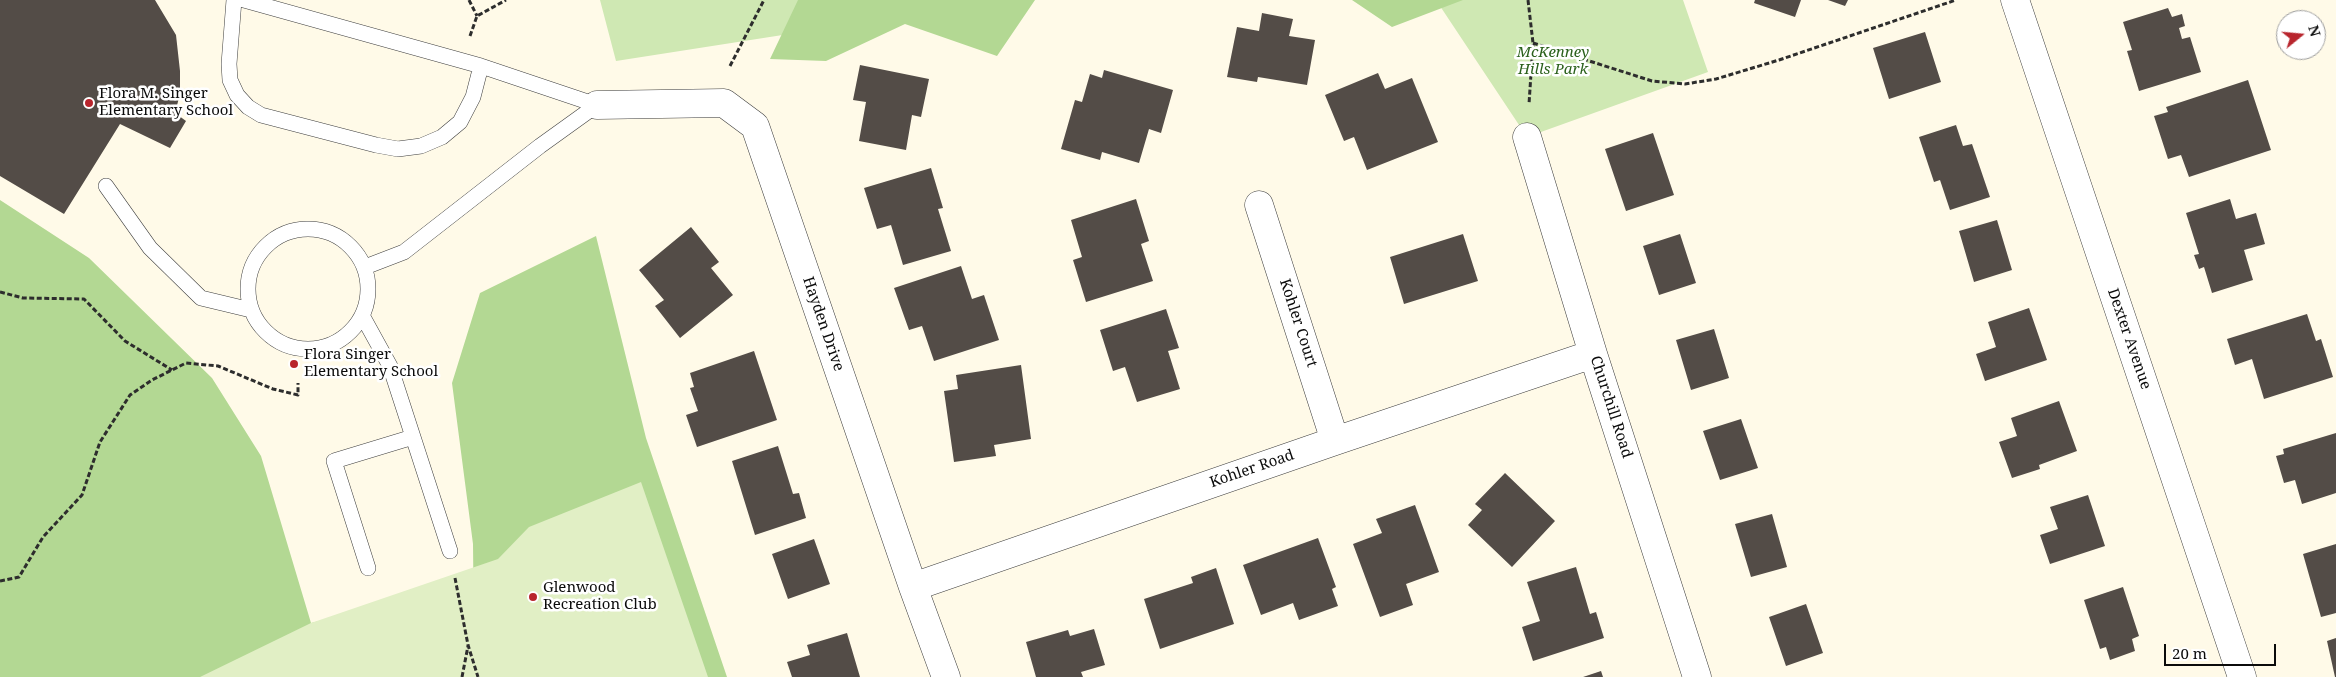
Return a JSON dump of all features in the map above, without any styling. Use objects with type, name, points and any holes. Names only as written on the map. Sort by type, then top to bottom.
[{"type":"street","name":"Dexter Avenue","points":[[2015,0],[2242,677]]},
{"type":"street","name":"Hayden Drive","points":[[597,105],[724,103],[755,126],[913,587],[946,677]]},
{"type":"street","name":"Churchill Road","points":[[1527,137],[1593,354],[1697,677]]},
{"type":"street","name":"Kohler Court","points":[[1259,205],[1334,440]]},
{"type":"street","name":"Kohler Road","points":[[913,587],[1334,440],[1593,354]]},
{"type":"lane","points":[[234,0],[228,64],[230,80],[237,95],[248,107],[261,116],[398,149],[428,143],[442,137],[460,122],[473,96],[481,66]]},
{"type":"lane","points":[[244,0],[481,66],[597,105]]},
{"type":"lane","points":[[365,267],[404,252],[540,146],[597,105]]},
{"type":"lane","points":[[106,186],[150,248],[201,298],[251,310]]},
{"type":"lane","points":[[297,229],[311,229],[338,236],[354,249],[365,267],[369,282],[369,296],[363,317],[354,329],[338,342],[318,349],[298,349],[272,337],[262,328],[251,310],[248,289],[252,269],[262,250],[278,236],[297,229]]},
{"type":"lane","points":[[363,317],[390,366],[450,551]]},
{"type":"lane","points":[[368,568],[334,461],[414,437]]},
{"type":"path","points":[[469,0],[477,16]]},
{"type":"path","points":[[468,42],[477,16],[506,0]]},
{"type":"path","points":[[730,66],[764,0]]},
{"type":"path","points":[[1527,137],[1533,43],[1528,0]]},
{"type":"path","points":[[1533,43],[1652,81],[1685,84],[1716,79],[1779,60],[1956,0]]},
{"type":"path","points":[[0,292],[23,298],[84,300],[125,341],[173,371]]},
{"type":"path","points":[[0,581],[19,577],[43,537],[82,495],[100,442],[130,395],[152,380],[186,363],[218,366],[273,389],[298,395],[298,383]]},
{"type":"path","points":[[456,588],[468,645],[478,677]]},
{"type":"path","points":[[462,677],[468,645]]},
{"type":"green space","points":[[600,0],[899,0],[821,29],[616,61]]},
{"type":"green space","points":[[798,0],[1035,0],[997,56],[905,24],[826,61],[770,59]]},
{"type":"green space","points":[[1352,0],[1463,0],[1392,27]]},
{"type":"green space","name":"McKenney Hills Park","points":[[1436,0],[1683,0],[1708,72],[1527,137]]},
{"type":"green space","points":[[0,200],[89,258],[212,378],[261,456],[311,623],[424,596],[352,677],[0,677]]},
{"type":"green space","points":[[596,236],[646,438],[727,677],[487,677],[474,641],[473,544],[452,383],[480,293]]},
{"type":"green space","name":"Glenwood Recreation Club","points":[[641,482],[708,677],[200,677],[311,623],[498,559],[529,527]]},
{"type":"building","name":"Flora M. Singer Elementary School","points":[[0,0],[155,0],[176,35],[180,71],[180,94],[175,113],[186,121],[170,148],[120,124],[64,214],[0,176]]},
{"type":"building","points":[[1755,0],[1801,0],[1795,17],[1754,3]]},
{"type":"building","points":[[1828,0],[1848,0],[1845,6]]},
{"type":"building","points":[[2168,8],[2172,17],[2182,14],[2185,26],[2179,28],[2182,39],[2190,37],[2201,72],[2139,91],[2127,51],[2132,50],[2123,22]]},
{"type":"building","points":[[1262,13],[1293,19],[1289,36],[1315,40],[1307,85],[1258,77],[1257,82],[1227,77],[1237,27],[1259,31]]},
{"type":"building","points":[[1925,32],[1941,82],[1889,99],[1873,48]]},
{"type":"building","points":[[860,65],[929,79],[921,117],[912,115],[906,150],[859,141],[866,102],[853,100]]},
{"type":"building","points":[[1104,70],[1173,90],[1161,133],[1149,129],[1139,163],[1102,152],[1100,160],[1061,149],[1075,100],[1082,102],[1090,74],[1102,78]]},
{"type":"building","points":[[1378,73],[1385,89],[1412,78],[1438,142],[1367,170],[1354,137],[1344,141],[1325,95]]},
{"type":"building","points":[[2248,80],[2271,150],[2189,177],[2181,155],[2168,159],[2154,116],[2168,112],[2166,107]]},
{"type":"building","points":[[1956,125],[1963,146],[1972,144],[1990,197],[1950,210],[1940,180],[1934,182],[1919,137]]},
{"type":"building","points":[[1653,133],[1674,195],[1626,211],[1605,149]]},
{"type":"building","points":[[931,168],[943,208],[938,209],[951,251],[903,265],[891,225],[877,229],[864,188]]},
{"type":"building","points":[[1136,199],[1149,241],[1141,244],[1153,281],[1086,302],[1073,260],[1082,257],[1071,220]]},
{"type":"building","points":[[2230,199],[2236,219],[2256,213],[2265,244],[2244,250],[2253,280],[2212,293],[2204,267],[2199,269],[2194,255],[2199,254],[2186,213]]},
{"type":"building","points":[[1997,220],[2012,270],[1974,282],[1959,231]]},
{"type":"building","points":[[691,227],[719,262],[711,268],[733,295],[680,338],[655,306],[664,300],[639,270]]},
{"type":"building","points":[[1463,234],[1478,281],[1404,304],[1390,257]]},
{"type":"building","points":[[1680,234],[1696,283],[1659,295],[1643,246]]},
{"type":"building","points":[[961,266],[972,299],[984,295],[999,340],[934,361],[922,326],[909,330],[894,288]]},
{"type":"building","points":[[2029,308],[2047,360],[1985,381],[1976,354],[1996,347],[1988,322]]},
{"type":"building","points":[[1166,309],[1179,348],[1168,351],[1180,389],[1137,402],[1125,367],[1113,371],[1100,330]]},
{"type":"building","points":[[2307,314],[2316,341],[2321,339],[2333,377],[2264,399],[2252,359],[2235,365],[2227,339]]},
{"type":"building","points":[[1714,329],[1729,378],[1691,390],[1676,340]]},
{"type":"building","points":[[754,351],[777,420],[697,447],[686,415],[698,411],[690,388],[694,387],[690,373]]},
{"type":"building","points":[[1021,365],[1031,439],[994,445],[996,456],[954,462],[944,391],[958,389],[956,375]]},
{"type":"building","points":[[2059,401],[2077,451],[2039,465],[2040,469],[2012,478],[1999,442],[2017,436],[2011,418]]},
{"type":"building","points":[[1741,419],[1758,468],[1720,480],[1703,431]]},
{"type":"building","points":[[2336,433],[2336,493],[2302,504],[2295,480],[2284,483],[2276,456],[2284,454],[2283,449]]},
{"type":"building","points":[[778,446],[793,494],[799,493],[806,518],[755,535],[732,461]]},
{"type":"building","points":[[1505,473],[1555,521],[1512,567],[1468,525],[1482,510],[1475,504]]},
{"type":"building","points":[[2088,495],[2105,546],[2050,564],[2040,535],[2058,529],[2050,507]]},
{"type":"building","points":[[1415,505],[1439,572],[1406,584],[1413,605],[1380,617],[1353,544],[1382,533],[1376,519]]},
{"type":"building","points":[[1772,514],[1787,567],[1751,577],[1735,524]]},
{"type":"building","points":[[1318,538],[1336,587],[1332,589],[1338,606],[1299,620],[1293,603],[1261,615],[1243,565]]},
{"type":"building","points":[[814,539],[830,584],[788,599],[772,554]]},
{"type":"building","points":[[2336,544],[2336,613],[2321,617],[2303,554]]},
{"type":"building","points":[[1576,567],[1590,614],[1596,612],[1604,638],[1533,661],[1522,627],[1540,621],[1527,582]]},
{"type":"building","points":[[1216,568],[1234,624],[1160,649],[1144,599],[1193,583],[1191,577]]},
{"type":"building","points":[[2123,587],[2139,636],[2132,639],[2135,651],[2110,660],[2106,647],[2100,649],[2084,600]]},
{"type":"building","points":[[1806,604],[1823,653],[1786,666],[1769,617]]},
{"type":"building","points":[[1094,629],[1105,665],[1081,672],[1083,677],[1036,677],[1026,642],[1068,630],[1070,636]]},
{"type":"building","points":[[847,633],[860,677],[792,677],[787,662],[810,655],[807,645]]},
{"type":"building","points":[[2336,638],[2336,677],[2335,677],[2327,641]]},
{"type":"building","points":[[1601,671],[1603,677],[1583,677]]},
{"type":"place","name":"Flora M. Singer Elementary School","points":[[89,103]]},
{"type":"place","name":"Flora Singer Elementary School","points":[[294,364]]},
{"type":"place","name":"Glenwood Recreation Club","points":[[533,597]]}]
